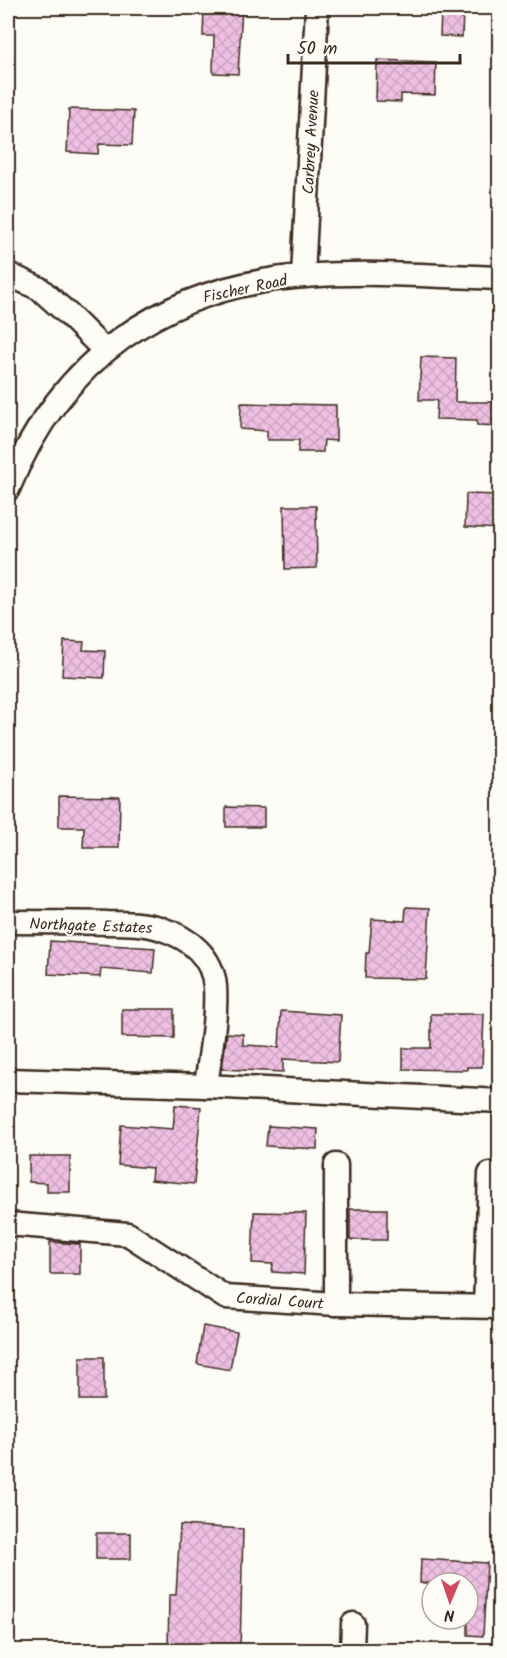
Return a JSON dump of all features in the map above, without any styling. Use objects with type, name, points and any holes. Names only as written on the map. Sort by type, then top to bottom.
[{"type":"street","name":"Carbrey Avenue","points":[[303,276],[317,8]]},
{"type":"street","points":[[8,274],[40,289],[104,350]]},
{"type":"street","name":"Fischer Road","points":[[8,489],[16,469],[44,419],[71,384],[104,350],[151,319],[191,299],[246,284],[303,276],[354,274],[500,278]]},
{"type":"street","name":"Northgate Estates","points":[[8,922],[128,924],[160,928],[182,937],[202,953],[211,971],[214,985],[214,1012],[206,1086]]},
{"type":"street","points":[[8,1080],[206,1086],[500,1101]]},
{"type":"street","points":[[336,1165],[336,1304]]},
{"type":"street","points":[[490,1174],[492,1306]]},
{"type":"street","name":"Cordial Court","points":[[8,1224],[128,1234],[225,1297],[336,1304],[492,1306]]},
{"type":"street","points":[[352,1650],[353,1624]]},
{"type":"building","points":[[204,8],[242,8],[238,74],[213,73],[214,36],[203,36]]},
{"type":"building","points":[[441,11],[463,12],[462,37],[440,36]]},
{"type":"building","points":[[377,60],[436,62],[435,95],[401,94],[401,102],[376,101]]},
{"type":"building","points":[[69,109],[134,111],[132,145],[99,144],[98,154],[67,152]]},
{"type":"building","points":[[421,357],[456,358],[455,402],[500,402],[500,426],[477,425],[477,420],[436,419],[437,400],[419,400]]},
{"type":"building","points":[[241,403],[336,405],[336,441],[324,440],[323,452],[298,452],[299,440],[267,440],[267,431],[240,429]]},
{"type":"building","points":[[466,494],[500,495],[500,529],[465,527]]},
{"type":"building","points":[[284,506],[316,506],[317,568],[285,569]]},
{"type":"building","points":[[64,641],[84,642],[83,650],[105,651],[104,678],[62,676]]},
{"type":"building","points":[[59,796],[120,797],[119,848],[83,848],[84,827],[59,827]]},
{"type":"building","points":[[226,807],[264,808],[264,827],[226,827]]},
{"type":"building","points":[[406,907],[430,908],[426,979],[365,978],[366,953],[369,953],[372,919],[405,921]]},
{"type":"building","points":[[50,941],[155,948],[153,973],[101,969],[100,977],[48,974]]},
{"type":"building","points":[[122,1009],[174,1009],[174,1038],[122,1037]]},
{"type":"building","points":[[281,1011],[341,1015],[338,1062],[283,1059],[283,1072],[222,1069],[227,1033],[243,1034],[243,1045],[279,1047]]},
{"type":"building","points":[[431,1014],[484,1014],[482,1067],[467,1067],[467,1070],[403,1069],[403,1048],[431,1048]]},
{"type":"building","points":[[175,1105],[201,1107],[194,1184],[151,1180],[152,1168],[118,1165],[121,1125],[173,1129]]},
{"type":"building","points":[[268,1126],[318,1129],[317,1149],[266,1146]]},
{"type":"building","points":[[29,1156],[70,1156],[70,1192],[47,1192],[47,1183],[29,1182]]},
{"type":"building","points":[[350,1209],[387,1209],[387,1240],[350,1240]]},
{"type":"building","points":[[254,1212],[306,1213],[304,1274],[272,1272],[273,1264],[252,1263]]},
{"type":"building","points":[[50,1242],[80,1244],[80,1274],[50,1274]]},
{"type":"building","points":[[203,1326],[237,1332],[230,1370],[197,1364]]},
{"type":"building","points":[[80,1357],[104,1357],[104,1400],[80,1400]]},
{"type":"building","points":[[180,1525],[243,1529],[240,1650],[168,1650],[169,1595],[176,1595]]},
{"type":"building","points":[[96,1533],[131,1533],[131,1559],[96,1559]]},
{"type":"building","points":[[421,1559],[487,1563],[483,1636],[468,1635],[468,1631],[480,1631],[480,1571],[420,1571]]}]
